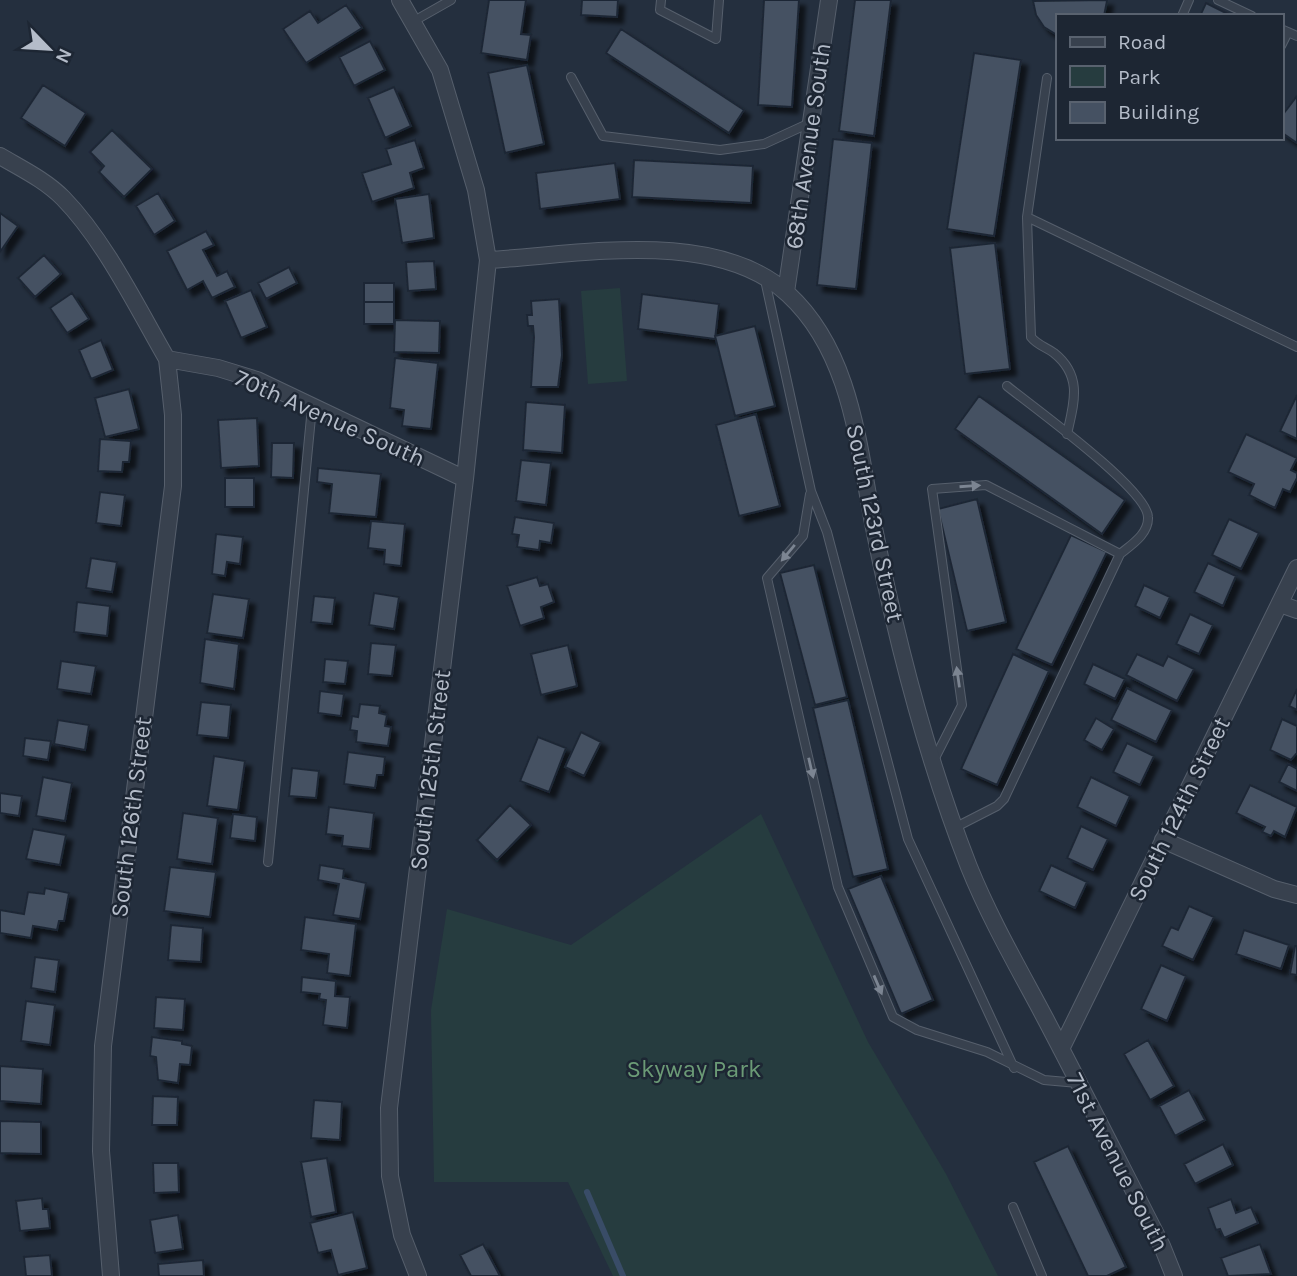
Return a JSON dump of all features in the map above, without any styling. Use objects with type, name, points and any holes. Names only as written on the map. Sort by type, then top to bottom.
[{"type":"street","name":"South 125th Street","points":[[400,0],[440,70],[476,190],[488,260],[466,480],[389,1108],[390,1176],[402,1235],[418,1276]]},
{"type":"street","name":"68th Avenue South","points":[[786,292],[830,0]]},
{"type":"street","points":[[0,156],[44,182],[64,199],[119,276],[167,359]]},
{"type":"street","name":"South 123rd Street","points":[[488,260],[660,250],[707,254],[749,268],[786,292],[816,325],[850,401],[887,593],[933,762],[970,869],[1061,1049]]},
{"type":"street","name":"70th Avenue South","points":[[167,359],[231,372],[466,480]]},
{"type":"street","name":"South 126th Street","points":[[111,1276],[101,1152],[103,1046],[173,486],[173,415],[167,359]]},
{"type":"street","name":"South 124th Street","points":[[1061,1049],[1297,568]]},
{"type":"street","points":[[1280,604],[1297,610]]},
{"type":"street","points":[[1163,840],[1274,889],[1297,895]]},
{"type":"street","name":"71st Avenue South","points":[[1061,1049],[1162,1246],[1174,1276]]},
{"type":"lane","points":[[414,21],[452,0]]},
{"type":"lane","points":[[661,0],[660,10],[716,39],[719,0]]},
{"type":"lane","points":[[1218,0],[1248,14]]},
{"type":"lane","points":[[1285,31],[1297,36]]},
{"type":"lane","points":[[571,77],[603,136],[720,150],[764,144],[811,121]]},
{"type":"lane","points":[[1047,78],[1027,217],[1031,337],[1063,360],[1075,380],[1076,397],[1067,434]]},
{"type":"lane","points":[[1027,217],[1297,347]]},
{"type":"lane","points":[[765,279],[811,491],[827,532],[908,839],[1014,1068]]},
{"type":"lane","points":[[956,827],[997,806],[1004,799],[1120,554],[1147,527],[1149,516],[1144,503],[1134,490],[1007,386]]},
{"type":"lane","points":[[268,862],[312,407]]},
{"type":"lane","points":[[933,762],[962,705],[932,489],[986,485],[1120,554]]},
{"type":"lane","points":[[811,491],[803,536],[767,578],[838,887],[893,1017],[917,1030],[987,1052],[1014,1068],[1044,1080],[1079,1083]]},
{"type":"lane","points":[[1013,1207],[1042,1276]]},
{"type":"green space","points":[[620,288],[627,381],[588,384],[581,291]]},
{"type":"green space","name":"Skyway Park","points":[[761,814],[868,1042],[946,1174],[998,1276],[613,1276],[568,1182],[434,1182],[431,1010],[447,909],[571,945]]},
{"type":"building","points":[[489,0],[526,0],[521,34],[531,35],[527,60],[481,53]]},
{"type":"building","points":[[582,0],[618,0],[617,17],[581,15]]},
{"type":"building","points":[[764,0],[799,0],[792,107],[758,105]]},
{"type":"building","points":[[855,0],[891,0],[874,136],[839,131]]},
{"type":"building","points":[[1107,0],[1104,14],[1056,14],[1056,34],[1044,27],[1036,15],[1033,1]]},
{"type":"building","points":[[1206,3],[1228,14],[1201,14]]},
{"type":"building","points":[[346,5],[362,28],[306,63],[283,29],[310,11],[318,23]]},
{"type":"building","points":[[621,29],[744,110],[729,133],[606,53]]},
{"type":"building","points":[[370,41],[385,70],[354,86],[339,57]]},
{"type":"building","points":[[974,53],[1021,60],[994,236],[947,229]]},
{"type":"building","points":[[527,65],[544,144],[505,153],[488,73]]},
{"type":"building","points":[[43,85],[86,113],[65,146],[21,118]]},
{"type":"building","points":[[394,87],[411,126],[385,138],[368,98]]},
{"type":"building","points":[[1297,96],[1297,143],[1283,133],[1283,114]]},
{"type":"building","points":[[112,130],[152,169],[124,197],[99,172],[104,166],[90,152]]},
{"type":"building","points":[[833,139],[872,143],[856,289],[817,285]]},
{"type":"building","points":[[415,140],[424,168],[410,173],[414,188],[372,202],[362,173],[391,164],[386,149]]},
{"type":"building","points":[[634,160],[753,166],[751,203],[632,197]]},
{"type":"building","points":[[615,163],[620,199],[540,209],[536,173]]},
{"type":"building","points":[[158,193],[175,221],[154,235],[136,206]]},
{"type":"building","points":[[429,194],[434,238],[402,243],[395,199]]},
{"type":"building","points":[[0,213],[18,226],[0,252]]},
{"type":"building","points":[[206,231],[214,245],[203,250],[217,276],[227,271],[235,287],[212,298],[203,281],[187,290],[167,251]]},
{"type":"building","points":[[995,243],[1010,369],[965,374],[950,248]]},
{"type":"building","points":[[44,255],[61,274],[35,297],[18,278]]},
{"type":"building","points":[[434,261],[436,289],[408,291],[406,262]]},
{"type":"building","points":[[289,267],[297,283],[266,299],[258,283]]},
{"type":"building","points":[[364,283],[394,283],[394,302],[364,302]]},
{"type":"building","points":[[251,290],[267,327],[241,338],[225,301]]},
{"type":"building","points":[[72,293],[89,319],[67,333],[50,308]]},
{"type":"building","points":[[642,294],[719,304],[715,339],[638,329]]},
{"type":"building","points":[[559,299],[562,355],[558,387],[531,387],[534,337],[533,326],[528,326],[527,315],[532,315],[531,301]]},
{"type":"building","points":[[364,302],[394,302],[394,324],[364,324]]},
{"type":"building","points":[[395,320],[440,321],[439,353],[394,352]]},
{"type":"building","points":[[755,326],[775,406],[735,416],[715,336]]},
{"type":"building","points":[[101,340],[113,370],[91,379],[79,350]]},
{"type":"building","points":[[395,358],[438,363],[431,429],[402,426],[404,410],[390,408]]},
{"type":"building","points":[[129,389],[139,429],[105,437],[95,398]]},
{"type":"building","points":[[1297,395],[1297,439],[1280,431]]},
{"type":"building","points":[[979,396],[1125,500],[1102,534],[955,429]]},
{"type":"building","points":[[526,402],[565,405],[562,453],[523,450]]},
{"type":"building","points":[[756,414],[780,506],[739,516],[716,425]]},
{"type":"building","points":[[257,418],[259,466],[221,468],[218,420]]},
{"type":"building","points":[[1246,434],[1297,458],[1291,470],[1297,473],[1297,478],[1290,492],[1283,489],[1275,508],[1249,495],[1254,484],[1228,472]]},
{"type":"building","points":[[100,439],[131,441],[129,462],[123,462],[122,472],[98,471]]},
{"type":"building","points":[[272,443],[294,443],[293,478],[271,477]]},
{"type":"building","points":[[521,460],[551,463],[546,505],[516,501]]},
{"type":"building","points":[[318,468],[381,474],[376,517],[329,513],[332,484],[317,482]]},
{"type":"building","points":[[225,478],[254,478],[254,507],[225,507]]},
{"type":"building","points":[[100,492],[125,495],[121,526],[96,523]]},
{"type":"building","points":[[977,499],[1006,622],[967,631],[938,509]]},
{"type":"building","points":[[515,517],[554,523],[551,543],[540,541],[539,550],[517,547],[519,535],[512,534]]},
{"type":"building","points":[[1229,519],[1259,533],[1241,569],[1212,555]]},
{"type":"building","points":[[371,521],[405,524],[401,566],[384,564],[385,550],[368,548]]},
{"type":"building","points":[[216,534],[243,537],[240,564],[227,562],[225,576],[212,574]]},
{"type":"building","points":[[1071,535],[1107,552],[1052,665],[1016,649]]},
{"type":"building","points":[[91,558],[117,562],[112,592],[86,588]]},
{"type":"building","points":[[1208,563],[1236,576],[1223,606],[1194,592]]},
{"type":"building","points":[[814,565],[847,697],[815,705],[780,573]]},
{"type":"building","points":[[537,577],[540,586],[548,584],[554,602],[541,607],[544,618],[520,626],[507,586]]},
{"type":"building","points":[[1144,585],[1170,597],[1160,618],[1135,606]]},
{"type":"building","points":[[374,593],[399,597],[394,629],[369,625]]},
{"type":"building","points":[[213,594],[249,599],[243,638],[207,633]]},
{"type":"building","points":[[314,596],[335,598],[332,624],[311,622]]},
{"type":"building","points":[[77,602],[110,606],[107,636],[74,632]]},
{"type":"building","points":[[1190,614],[1213,625],[1199,654],[1176,644]]},
{"type":"building","points":[[205,639],[239,644],[234,689],[200,683]]},
{"type":"building","points":[[371,643],[396,645],[392,676],[368,674]]},
{"type":"building","points":[[568,645],[577,686],[541,695],[531,654]]},
{"type":"building","points":[[1013,654],[1049,671],[997,785],[961,769]]},
{"type":"building","points":[[1137,654],[1163,666],[1168,656],[1194,669],[1177,701],[1126,675]]},
{"type":"building","points":[[325,659],[348,661],[345,684],[323,682]]},
{"type":"building","points":[[61,661],[96,666],[91,694],[57,689]]},
{"type":"building","points":[[1093,664],[1125,679],[1115,699],[1084,684]]},
{"type":"building","points":[[1127,688],[1172,710],[1156,742],[1111,720]]},
{"type":"building","points":[[1297,689],[1297,710],[1289,706]]},
{"type":"building","points":[[320,691],[344,694],[341,716],[318,713]]},
{"type":"building","points":[[848,700],[888,869],[853,877],[813,708]]},
{"type":"building","points":[[201,702],[231,705],[228,738],[197,735]]},
{"type":"building","points":[[360,704],[380,706],[379,713],[387,715],[385,726],[391,727],[388,746],[356,742],[357,731],[350,730],[352,716],[358,717]]},
{"type":"building","points":[[1096,718],[1114,729],[1102,750],[1084,740]]},
{"type":"building","points":[[1282,719],[1297,726],[1297,753],[1291,760],[1270,750]]},
{"type":"building","points":[[58,720],[89,725],[85,750],[54,744]]},
{"type":"building","points":[[581,732],[601,742],[584,776],[565,767]]},
{"type":"building","points":[[538,737],[566,748],[549,792],[520,781]]},
{"type":"building","points":[[25,738],[51,741],[48,760],[23,756]]},
{"type":"building","points":[[1127,743],[1154,756],[1140,785],[1113,772]]},
{"type":"building","points":[[348,752],[385,757],[383,775],[377,775],[375,788],[344,784]]},
{"type":"building","points":[[214,756],[245,761],[238,810],[207,806]]},
{"type":"building","points":[[1288,764],[1297,769],[1297,791],[1279,782]]},
{"type":"building","points":[[292,768],[319,771],[316,798],[289,796]]},
{"type":"building","points":[[43,777],[72,783],[65,821],[36,816]]},
{"type":"building","points":[[1091,777],[1130,796],[1116,826],[1077,807]]},
{"type":"building","points":[[1250,785],[1297,807],[1285,837],[1274,831],[1271,836],[1262,832],[1265,827],[1236,813]]},
{"type":"building","points":[[0,793],[22,796],[19,816],[0,813]]},
{"type":"building","points":[[510,805],[531,825],[497,860],[477,840]]},
{"type":"building","points":[[329,807],[374,813],[370,849],[342,846],[343,836],[326,834]]},
{"type":"building","points":[[183,813],[218,818],[212,864],[177,859]]},
{"type":"building","points":[[233,814],[257,817],[255,841],[230,838]]},
{"type":"building","points":[[1081,826],[1108,839],[1093,870],[1067,858]]},
{"type":"building","points":[[33,829],[66,835],[60,865],[26,859]]},
{"type":"building","points":[[320,865],[344,869],[343,878],[366,883],[360,919],[333,915],[339,884],[318,880]]},
{"type":"building","points":[[1051,865],[1087,882],[1075,908],[1039,891]]},
{"type":"building","points":[[170,867],[216,872],[210,917],[164,911]]},
{"type":"building","points":[[881,876],[933,1000],[901,1014],[848,889]]},
{"type":"building","points":[[45,888],[69,893],[64,921],[59,921],[57,930],[33,926],[31,938],[0,933],[0,910],[24,914],[28,892],[44,894]]},
{"type":"building","points":[[1189,906],[1214,917],[1193,960],[1162,946],[1171,927],[1178,930]]},
{"type":"building","points":[[305,917],[356,924],[350,976],[327,973],[329,954],[301,950]]},
{"type":"building","points":[[171,925],[203,928],[201,962],[168,960]]},
{"type":"building","points":[[1244,930],[1289,945],[1281,969],[1236,954]]},
{"type":"building","points":[[1297,946],[1297,975],[1290,974]]},
{"type":"building","points":[[35,957],[59,960],[55,992],[31,988]]},
{"type":"building","points":[[1161,965],[1186,976],[1167,1021],[1141,1009]]},
{"type":"building","points":[[302,977],[336,981],[335,996],[350,997],[347,1028],[323,1025],[326,1000],[319,999],[320,994],[301,992]]},
{"type":"building","points":[[156,997],[185,999],[183,1030],[154,1028]]},
{"type":"building","points":[[26,1001],[55,1005],[50,1045],[21,1041]]},
{"type":"building","points":[[152,1037],[182,1041],[182,1044],[192,1046],[190,1065],[180,1064],[178,1083],[158,1080],[156,1057],[150,1056]]},
{"type":"building","points":[[1148,1040],[1174,1086],[1150,1100],[1124,1054]]},
{"type":"building","points":[[0,1066],[43,1069],[41,1104],[0,1101]]},
{"type":"building","points":[[1189,1090],[1205,1120],[1175,1136],[1159,1106]]},
{"type":"building","points":[[153,1096],[178,1097],[177,1125],[152,1125]]},
{"type":"building","points":[[314,1100],[342,1102],[340,1140],[311,1138]]},
{"type":"building","points":[[0,1121],[41,1122],[41,1154],[0,1153]]},
{"type":"building","points":[[1223,1144],[1233,1165],[1195,1184],[1184,1164]]},
{"type":"building","points":[[1068,1146],[1126,1267],[1107,1276],[1088,1276],[1034,1162]]},
{"type":"building","points":[[327,1158],[336,1212],[311,1217],[301,1162]]},
{"type":"building","points":[[153,1163],[178,1163],[179,1192],[154,1193]]},
{"type":"building","points":[[42,1198],[43,1209],[48,1209],[50,1228],[20,1231],[16,1201]]},
{"type":"building","points":[[1231,1199],[1236,1213],[1251,1207],[1258,1223],[1224,1238],[1220,1229],[1216,1230],[1208,1208]]},
{"type":"building","points":[[353,1212],[367,1268],[338,1275],[331,1250],[318,1253],[310,1223]]},
{"type":"building","points":[[178,1215],[183,1249],[155,1253],[150,1220]]},
{"type":"building","points":[[483,1244],[500,1276],[471,1276],[460,1255]]},
{"type":"building","points":[[1260,1244],[1271,1274],[1228,1276],[1221,1258]]},
{"type":"building","points":[[50,1255],[52,1276],[26,1276],[24,1257]]},
{"type":"building","points":[[203,1260],[204,1276],[159,1276],[158,1264]]},
{"type":"waterway","points":[[587,1192],[623,1276]]}]
